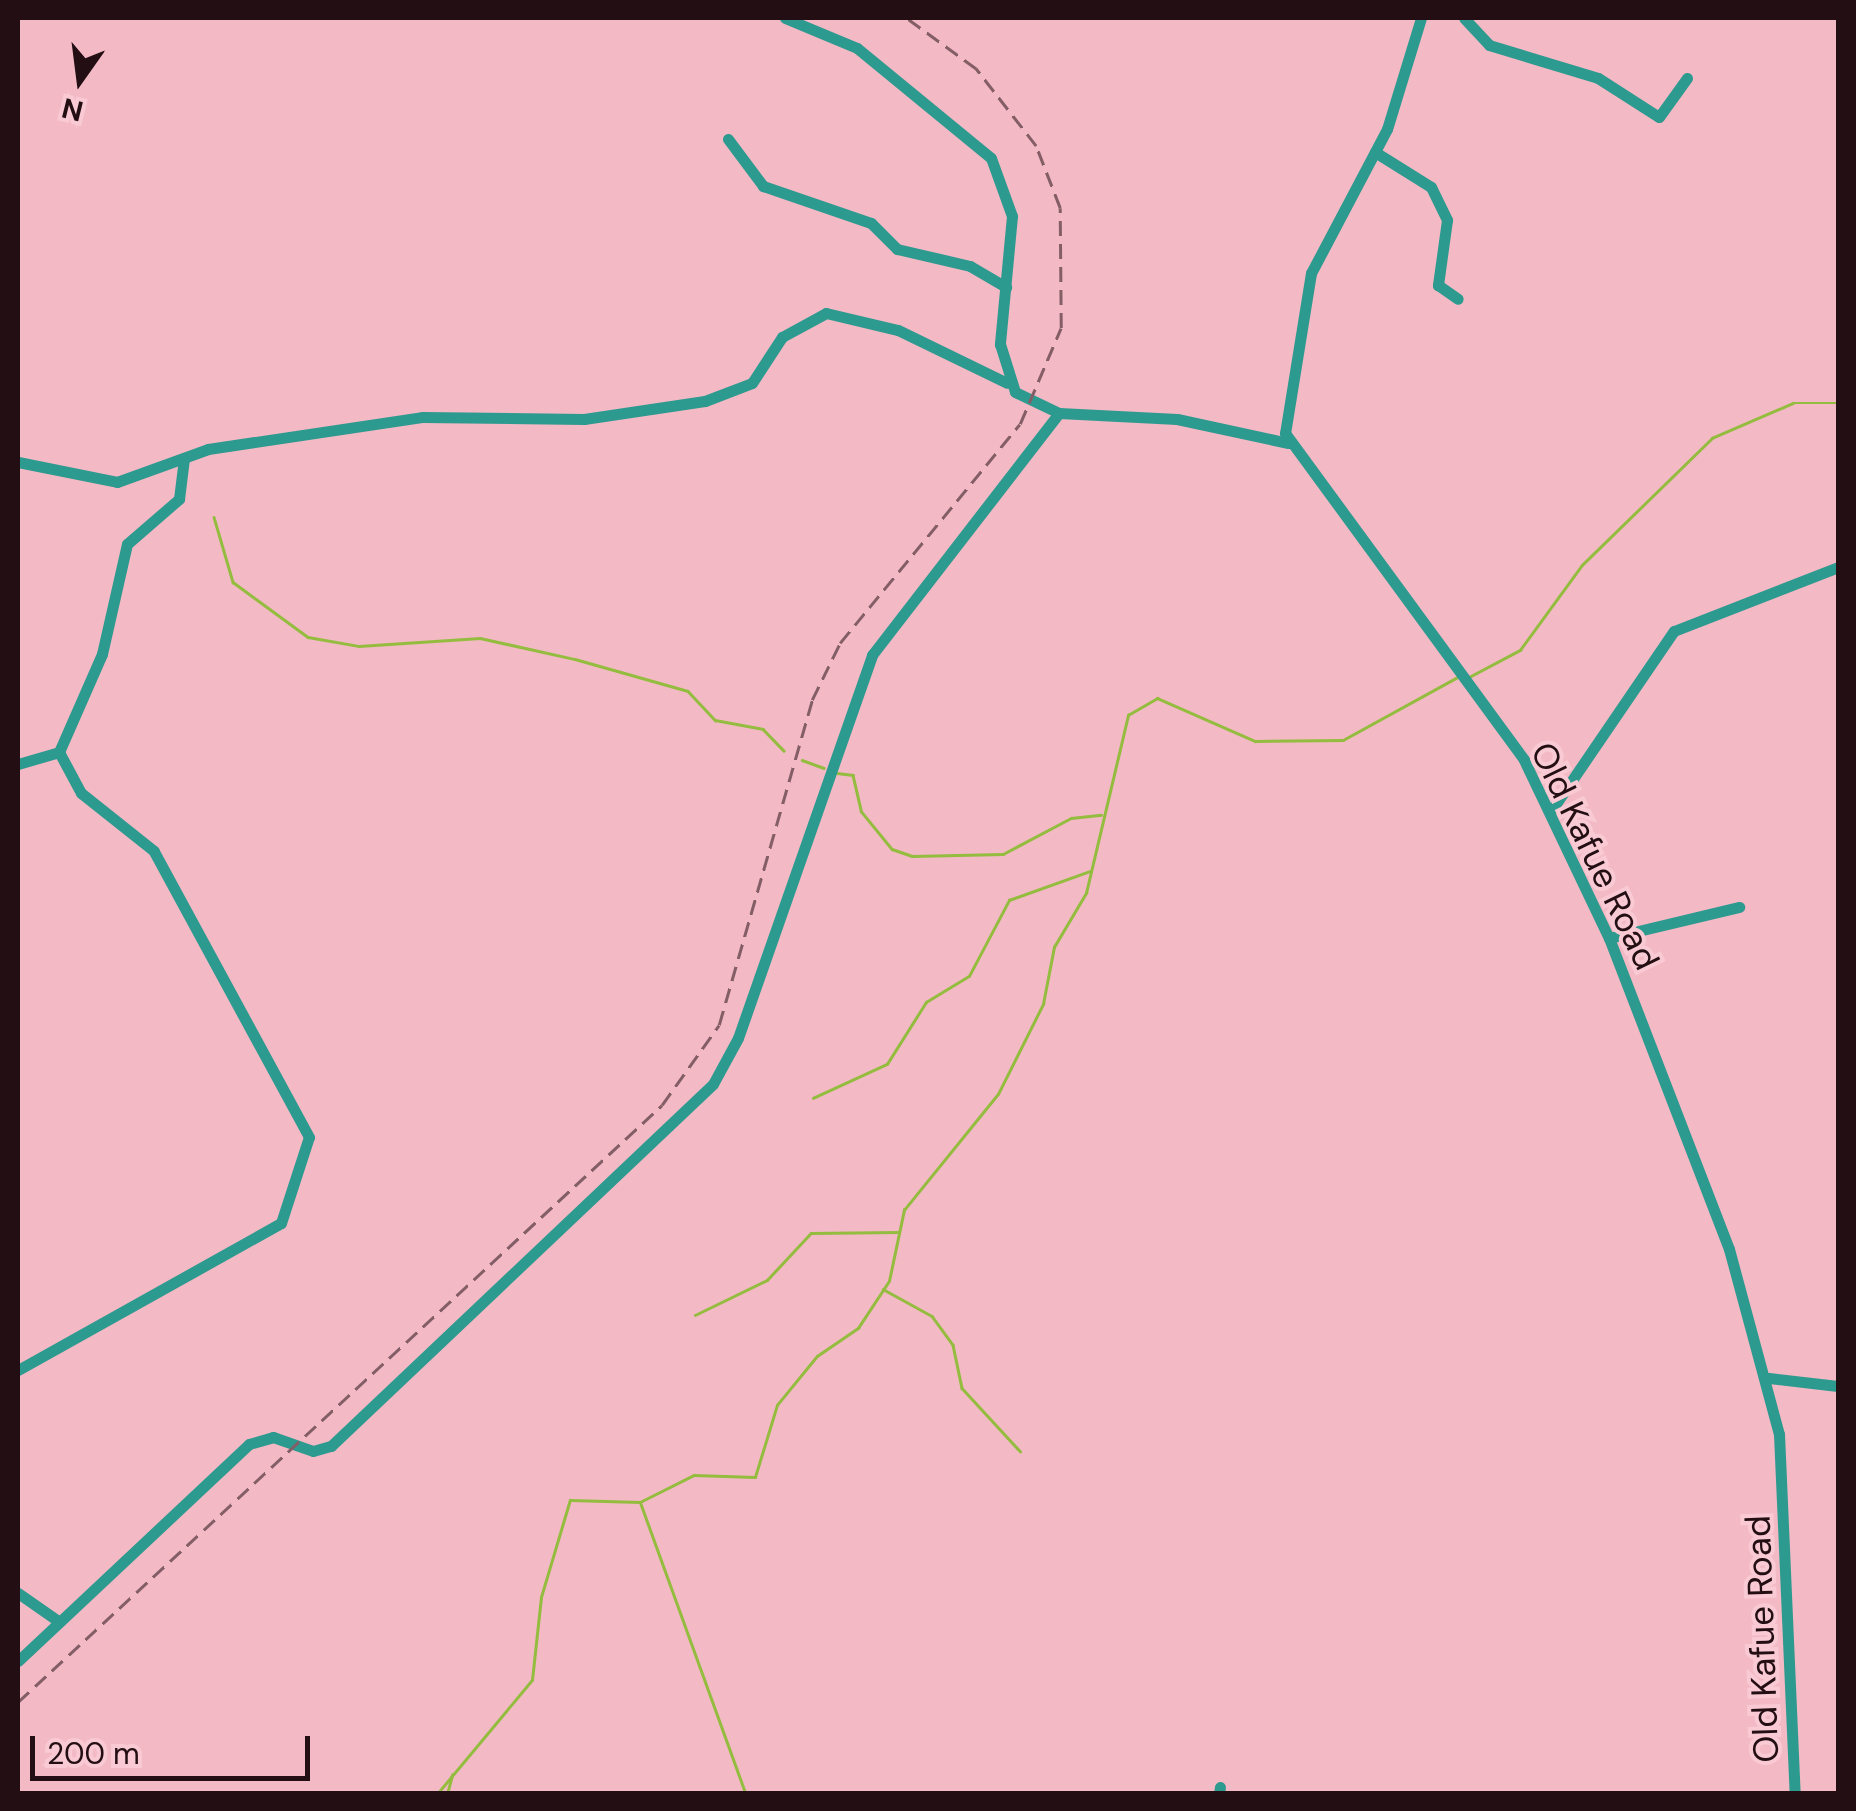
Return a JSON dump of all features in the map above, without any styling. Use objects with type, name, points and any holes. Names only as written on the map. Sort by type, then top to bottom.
[{"type":"street","points":[[785,18],[857,48],[984,148],[1012,216],[1006,287],[1007,384]]},
{"type":"street","points":[[18,462],[108,483],[184,458],[422,417],[584,419],[706,401],[752,382],[782,337],[826,312],[912,335],[1059,413],[1177,418],[1288,443],[1302,298],[1375,152],[1421,18]]},
{"type":"street","points":[[1464,18],[1489,44],[1598,78],[1659,117],[1687,78]]},
{"type":"street","points":[[728,139],[764,186],[872,222],[898,249],[970,266],[1006,287]]},
{"type":"street","points":[[1375,152],[1432,187],[1447,220],[1439,291],[1458,300]]},
{"type":"street","points":[[18,1661],[250,1444],[273,1437],[313,1451],[331,1446],[713,1084],[738,1038],[872,655],[1059,413]]},
{"type":"street","name":"Old Kafue Road","points":[[1288,443],[1472,692],[1551,811],[1608,938],[1769,1378],[1791,1573],[1794,1794]]},
{"type":"street","points":[[18,764],[59,752],[102,654],[127,544],[179,500],[184,458]]},
{"type":"street","points":[[1551,811],[1674,631],[1838,567]]},
{"type":"street","points":[[18,1370],[281,1223],[309,1137],[154,851],[81,793],[59,752]]},
{"type":"street","points":[[1608,938],[1739,907]]},
{"type":"street","points":[[1769,1378],[1838,1386]]},
{"type":"street","points":[[18,1593],[58,1620]]},
{"type":"waterway","points":[[1469,677],[1520,650],[1582,565],[1712,438],[1793,403],[1838,403]]},
{"type":"waterway","points":[[214,517],[233,582],[308,637],[359,646],[480,638],[575,659],[688,691],[715,720],[763,729],[784,751]]},
{"type":"waterway","points":[[437,1794],[532,1680],[541,1597],[570,1500],[640,1502],[694,1475],[755,1477],[777,1405],[817,1356],[858,1328],[889,1281],[904,1210],[998,1094],[1043,1004],[1054,947],[1086,893],[1128,715],[1157,698],[1255,741],[1343,740],[1456,678]]},
{"type":"waterway","points":[[802,760],[824,768]]},
{"type":"waterway","points":[[837,773],[853,775],[861,811],[892,849],[912,856],[1003,854],[1071,818],[1101,815]]},
{"type":"waterway","points":[[813,1098],[887,1064],[926,1002],[969,976],[1009,900],[1090,871]]},
{"type":"waterway","points":[[695,1315],[767,1280],[811,1233],[898,1232]]},
{"type":"waterway","points":[[883,1289],[932,1316],[953,1345],[962,1388],[1020,1451]]},
{"type":"waterway","points":[[641,1504],[746,1794]]},
{"type":"waterway","points":[[447,1794],[452,1775]]},
{"type":"railway","points":[[18,1702],[662,1105],[719,1025],[812,700],[840,643],[1020,424],[1061,328],[1060,208],[1036,146],[976,69],[906,18]]}]
